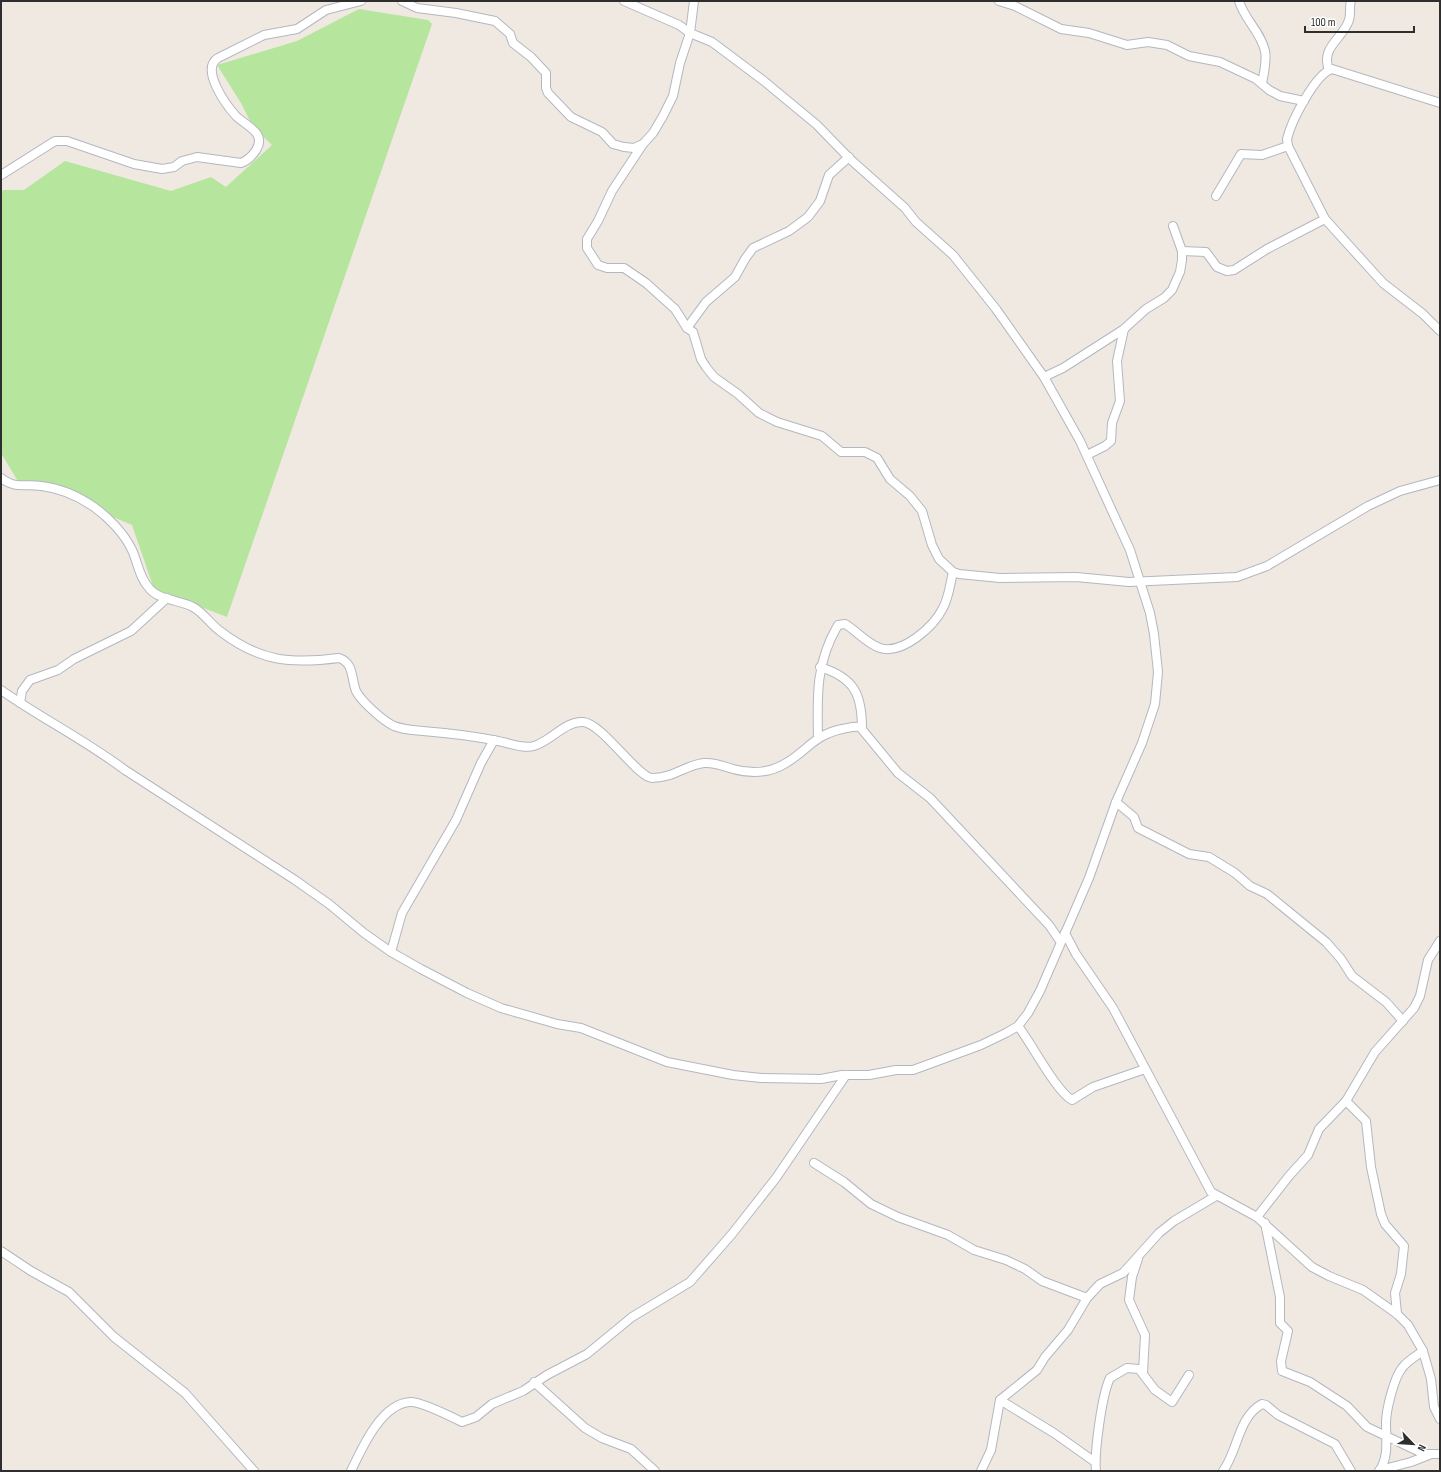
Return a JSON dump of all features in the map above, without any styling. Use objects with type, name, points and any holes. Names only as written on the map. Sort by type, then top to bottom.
[{"type":"street","points":[[1,175],[55,141],[74,143],[134,164],[162,169],[169,168],[182,161],[197,157],[241,162],[246,161],[257,147],[259,139],[256,133],[235,115],[213,81],[211,69],[212,62],[264,35],[292,31],[326,10],[361,1]]},
{"type":"street","points":[[402,1],[417,8],[456,13],[492,20],[508,32],[513,44],[531,56],[546,73],[546,88],[548,93],[571,117],[602,132],[613,144],[634,148],[643,144]]},
{"type":"street","points":[[1,690],[60,729],[91,746],[125,770],[295,880],[391,952],[467,993],[501,1008],[557,1024],[581,1028],[667,1062],[733,1075],[761,1078],[821,1079],[846,1075],[869,1075],[896,1070],[916,1069],[981,1045],[1018,1026],[1035,1003],[1060,941],[1089,878],[1116,802],[1142,743],[1157,692],[1158,672],[1154,634],[1141,582],[1118,520],[1070,422],[1044,377],[996,309],[953,255],[916,222],[905,208],[849,157],[817,125],[764,81],[712,42],[690,33],[679,25],[624,1]]},
{"type":"street","points":[[694,1],[690,33],[680,63],[673,96],[653,133],[643,144],[612,191],[598,222],[587,239],[586,248],[598,265],[607,268],[624,268],[646,283],[675,309],[687,328],[693,332],[701,360],[714,377],[738,394],[759,413],[777,422],[822,436],[842,452],[865,452],[877,458],[890,479],[904,489],[922,511],[935,554],[953,572],[966,576],[988,578],[1076,576],[1117,582],[1237,577],[1286,556],[1368,506],[1400,492],[1440,480]]},
{"type":"street","points":[[999,1],[1015,6],[1061,29],[1089,33],[1127,45],[1148,42],[1167,45],[1189,56],[1220,62],[1262,83],[1269,90],[1280,96],[1304,101]]},
{"type":"street","points":[[1239,1],[1245,18],[1256,32],[1264,46],[1265,55],[1262,83]]},
{"type":"street","points":[[1329,70],[1327,64],[1327,54],[1349,20],[1351,1]]},
{"type":"street","points":[[1440,103],[1336,70],[1329,70],[1314,86],[1304,101],[1288,134],[1288,146],[1325,219],[1383,283],[1423,314],[1440,331]]},
{"type":"street","points":[[1216,196],[1241,154],[1262,154],[1288,146]]},
{"type":"street","points":[[687,328],[706,302],[735,277],[753,248],[789,231],[808,217],[820,201],[829,175],[849,157]]},
{"type":"street","points":[[1182,251],[1206,252],[1217,267],[1227,271],[1234,270],[1267,249],[1325,219]]},
{"type":"street","points":[[1044,377],[1063,368],[1124,329],[1146,309],[1172,290],[1182,266],[1182,251],[1173,226]]},
{"type":"street","points":[[1087,455],[1105,446],[1111,441],[1112,423],[1120,401],[1116,361],[1124,329]]},
{"type":"street","points":[[1,478],[17,486],[40,485],[60,489],[93,507],[107,518],[132,550],[136,566],[150,590],[167,598],[179,601],[201,612],[218,630],[241,647],[271,658],[298,662],[340,658],[346,660],[351,668],[357,692],[387,723],[394,726],[410,730],[494,740],[526,747],[534,746],[568,726],[584,722],[597,730],[626,756],[642,775],[650,778],[673,775],[702,763],[712,763],[744,772],[764,771],[786,763],[818,737],[844,728],[858,727],[862,729],[898,773],[930,798],[1028,902],[1060,941]]},
{"type":"street","points":[[818,737],[818,684],[820,667],[830,639],[838,625],[841,623],[849,626],[873,645],[882,648],[896,648],[906,644],[917,637],[935,621],[944,606],[953,572]]},
{"type":"street","points":[[20,703],[22,691],[30,680],[58,670],[74,659],[131,631],[167,598]]},
{"type":"street","points":[[820,667],[838,673],[852,685],[860,700],[862,729]]},
{"type":"street","points":[[391,952],[402,913],[453,826],[481,763],[494,740]]},
{"type":"street","points":[[1116,802],[1134,817],[1138,828],[1189,854],[1209,857],[1235,873],[1250,886],[1269,896],[1326,942],[1341,959],[1352,976],[1386,1002],[1403,1021]]},
{"type":"street","points":[[1065,933],[1076,954],[1113,1008],[1172,1116],[1204,1182],[1211,1192],[1257,1217],[1312,1267],[1329,1276],[1363,1290],[1397,1314],[1408,1325],[1423,1351],[1431,1379],[1434,1407],[1440,1419]]},
{"type":"street","points":[[1257,1217],[1289,1176],[1308,1155],[1315,1136],[1326,1120],[1346,1101],[1373,1055],[1419,1000],[1428,960],[1440,941]]},
{"type":"street","points":[[1018,1026],[1037,1052],[1057,1086],[1072,1100],[1093,1087],[1145,1069]]},
{"type":"street","points":[[351,1471],[380,1419],[403,1404],[416,1403],[463,1422],[476,1417],[492,1404],[523,1391],[534,1382],[587,1354],[632,1317],[690,1282],[732,1234],[776,1178],[846,1075]]},
{"type":"street","points":[[1346,1101],[1366,1121],[1371,1167],[1381,1214],[1385,1224],[1404,1246],[1401,1274],[1394,1293],[1397,1314]]},
{"type":"street","points":[[814,1163],[844,1182],[871,1204],[898,1217],[948,1235],[974,1250],[1006,1260],[1025,1269],[1042,1280],[1087,1298]]},
{"type":"street","points":[[981,1471],[991,1450],[1000,1400],[1037,1370],[1068,1330],[1087,1298],[1100,1284],[1123,1273],[1159,1233],[1169,1225],[1216,1196]]},
{"type":"street","points":[[1265,1223],[1280,1297],[1280,1323],[1288,1331],[1281,1361],[1281,1370],[1310,1382],[1348,1406],[1364,1425],[1387,1437],[1429,1455]]},
{"type":"street","points":[[1,1251],[30,1271],[69,1292],[114,1337],[185,1394],[254,1471]]},
{"type":"street","points":[[1141,1253],[1132,1277],[1129,1300],[1145,1335],[1143,1373]]},
{"type":"street","points":[[1380,1470],[1384,1459],[1387,1437],[1387,1415],[1400,1371],[1405,1364],[1423,1351]]},
{"type":"street","points":[[1096,1471],[1095,1462],[1106,1389],[1110,1378],[1127,1368],[1134,1368],[1143,1373],[1156,1390],[1172,1402],[1189,1375]]},
{"type":"street","points":[[534,1382],[585,1428],[602,1438],[631,1449],[655,1471]]},
{"type":"street","points":[[1000,1400],[1054,1433],[1095,1462]]},
{"type":"street","points":[[1223,1471],[1228,1464],[1241,1429],[1248,1417],[1262,1404],[1278,1415],[1335,1444],[1350,1471]]},
{"type":"street","points":[[1380,1470],[1429,1455],[1440,1454]]},
{"type":"green space","points":[[359,9],[428,20],[432,24],[227,617],[154,589],[132,525],[56,493],[19,483],[1,453],[1,193],[3,190],[24,190],[65,161],[171,191],[211,177],[226,187],[272,145],[253,127],[241,103],[217,65],[297,41]]}]
